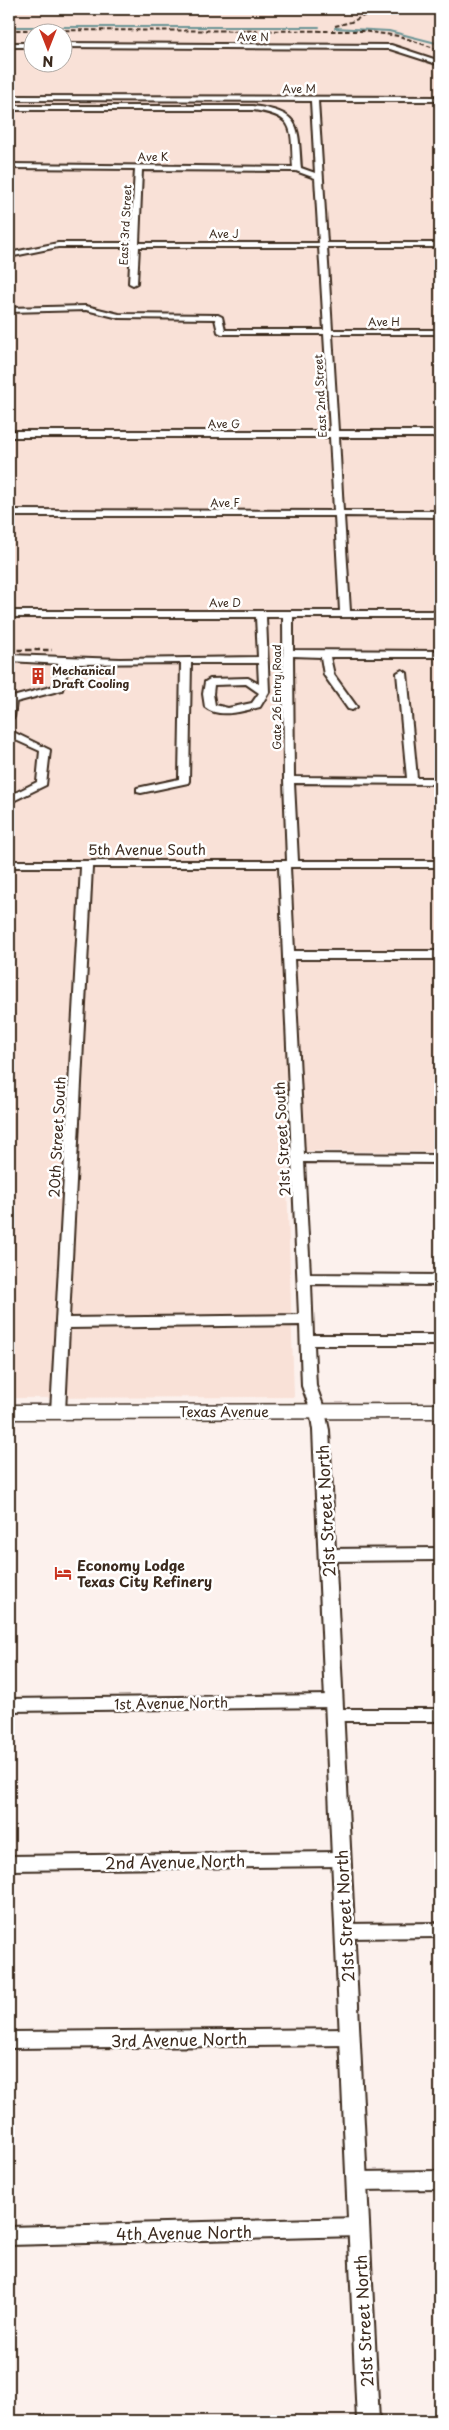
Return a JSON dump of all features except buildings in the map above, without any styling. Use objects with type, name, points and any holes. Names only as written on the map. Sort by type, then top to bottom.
[{"type":"main road","name":"Texas Avenue","points":[[9,1412],[440,1411]]},
{"type":"street","points":[[9,45],[22,45]]},
{"type":"street","name":"Ave N","points":[[72,45],[391,47],[440,63]]},
{"type":"street","name":"Ave M","points":[[9,98],[440,99]]},
{"type":"street","name":"East 2nd Street","points":[[314,98],[338,514],[346,614]]},
{"type":"street","points":[[9,108],[253,108],[272,110],[287,116],[294,125],[296,169],[319,177]]},
{"type":"street","name":"Ave K","points":[[9,166],[296,169]]},
{"type":"street","name":"East 3rd Street","points":[[133,283],[139,167]]},
{"type":"street","name":"Ave J","points":[[9,256],[58,245],[440,245]]},
{"type":"street","name":"Ave H","points":[[9,310],[86,308],[119,316],[218,317],[222,332],[440,332]]},
{"type":"street","name":"Ave G","points":[[9,434],[440,434]]},
{"type":"street","name":"Ave F","points":[[9,513],[440,514]]},
{"type":"street","name":"Ave D","points":[[9,614],[440,614]]},
{"type":"street","points":[[261,614],[264,692],[256,705],[228,711],[210,707],[208,694],[210,682],[248,681],[264,692]]},
{"type":"street","name":"Gate 26 Entry Road","points":[[288,614],[289,780]]},
{"type":"street","points":[[288,653],[440,654]]},
{"type":"street","points":[[325,654],[329,675],[352,707]]},
{"type":"street","points":[[9,658],[70,662],[136,663],[186,660],[263,660]]},
{"type":"street","points":[[141,790],[184,781],[186,660]]},
{"type":"street","points":[[9,716],[11,700],[59,688],[63,668],[70,662]]},
{"type":"street","points":[[402,673],[412,780]]},
{"type":"street","points":[[9,733],[45,750],[42,783],[9,800]]},
{"type":"street","points":[[289,780],[440,781]]},
{"type":"street","name":"21st Street South","points":[[289,780],[288,955],[297,1158],[309,1386],[318,1411]]},
{"type":"street","name":"5th Avenue South","points":[[9,864],[440,864]]},
{"type":"street","name":"20th Street South","points":[[58,1412],[87,864]]},
{"type":"street","points":[[288,955],[440,955]]},
{"type":"street","points":[[297,1158],[440,1158]]},
{"type":"street","points":[[303,1278],[440,1280]]},
{"type":"street","points":[[62,1323],[306,1320]]},
{"type":"street","points":[[307,1340],[440,1340]]},
{"type":"street","name":"21st Street North","points":[[318,1411],[321,1430],[368,2421]]},
{"type":"street","points":[[327,1555],[440,1554]]},
{"type":"street","name":"1st Avenue North","points":[[9,1705],[334,1708]]},
{"type":"street","points":[[334,1708],[440,1715]]},
{"type":"street","name":"2nd Avenue North","points":[[9,1863],[341,1859]]},
{"type":"street","points":[[345,1931],[440,1930]]},
{"type":"street","name":"3rd Avenue North","points":[[9,2040],[350,2037]]},
{"type":"street","points":[[356,2181],[440,2180]]},
{"type":"street","name":"4th Avenue North","points":[[9,2236],[358,2228]]},
{"type":"shaded area","points":[[9,9],[440,9],[440,1152],[286,1151],[294,1397],[9,1398]]},
{"type":"waterway","points":[[9,27],[319,27]]},
{"type":"waterway","points":[[335,28],[389,31],[440,44]]},
{"type":"railway","points":[[335,26],[351,22],[378,9]]},
{"type":"railway","points":[[9,30],[362,31],[399,36],[440,50]]},
{"type":"railway","points":[[9,650],[52,650]]},
{"type":"place","name":"Mechanical Draft Cooling","points":[[38,676]]},
{"type":"place","name":"Economy Lodge Texas City Refinery","points":[[63,1573]]}]
